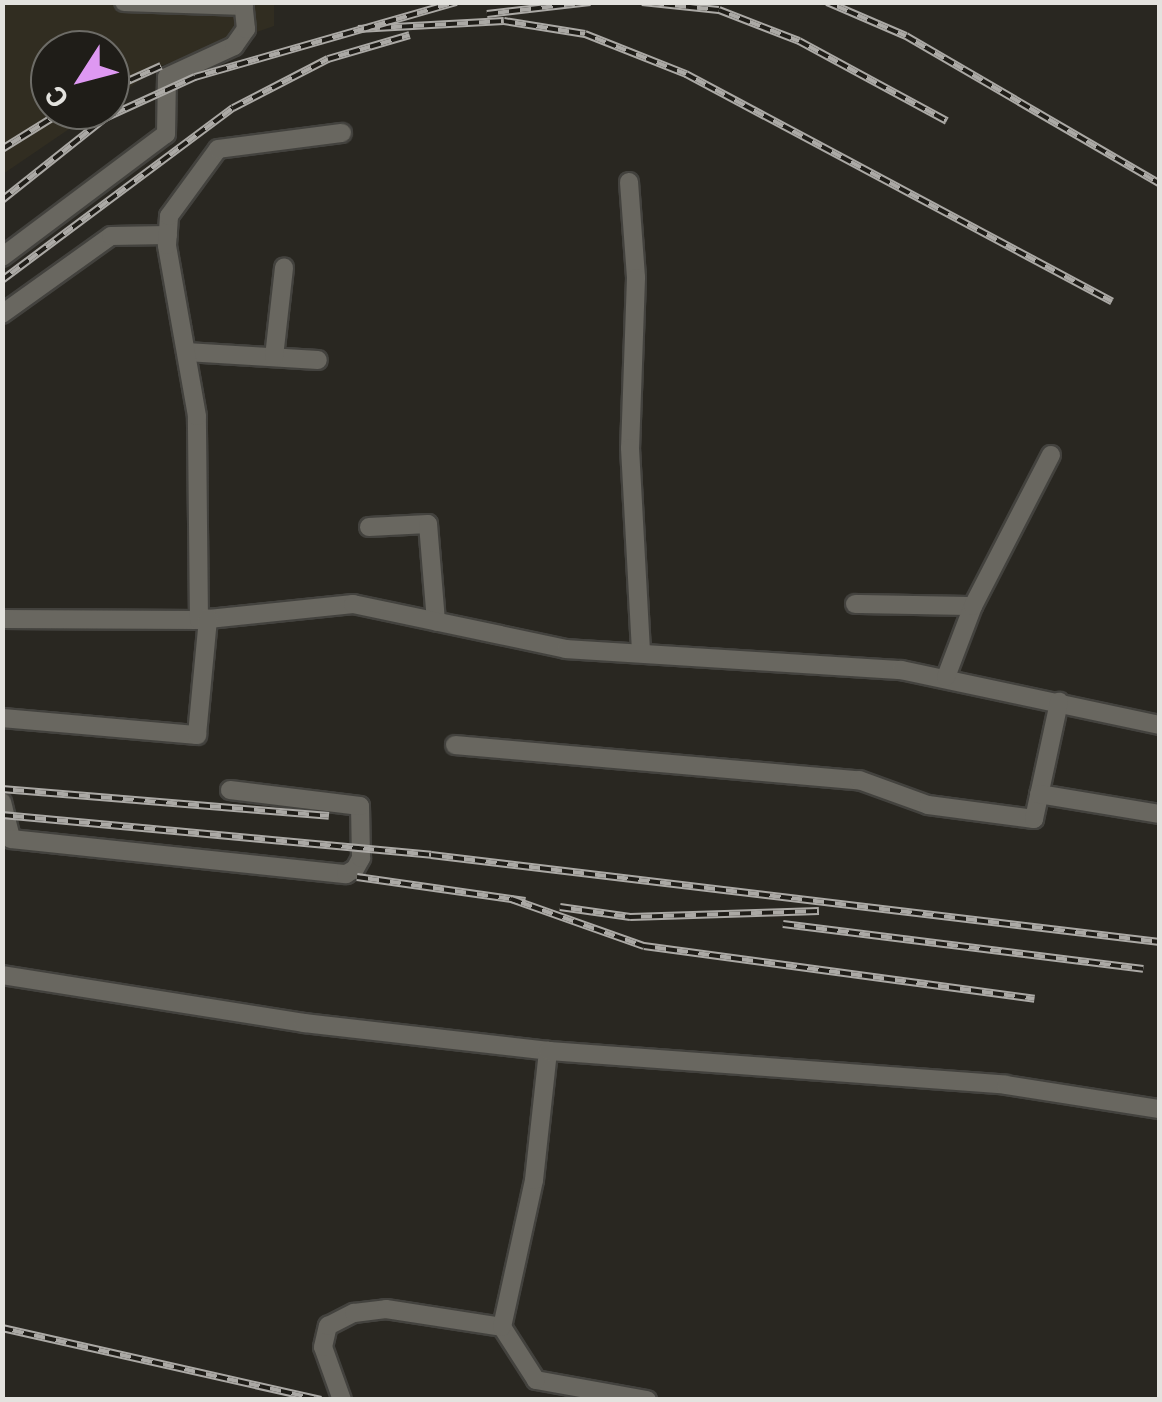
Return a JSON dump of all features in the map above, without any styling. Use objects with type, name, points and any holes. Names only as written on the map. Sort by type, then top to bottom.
[{"type":"street","points":[[2,257],[166,134],[168,78],[234,46],[246,29],[244,4],[124,2]]},
{"type":"street","points":[[2,718],[197,735],[208,618],[197,416],[168,234],[169,216],[218,149],[342,133]]},
{"type":"street","points":[[629,182],[636,278],[630,448],[642,653]]},
{"type":"street","points":[[2,314],[111,236],[168,234]]},
{"type":"street","points":[[274,357],[284,268]]},
{"type":"street","points":[[186,352],[318,360]]},
{"type":"street","points":[[946,676],[973,606],[1051,455]]},
{"type":"street","points":[[369,527],[428,524],[436,622]]},
{"type":"street","points":[[2,618],[208,618],[352,604],[566,648],[946,676],[1160,724]]},
{"type":"street","points":[[856,604],[973,606]]},
{"type":"street","points":[[456,745],[859,780],[928,806],[1034,819],[1059,702]]},
{"type":"street","points":[[2,802],[11,839],[346,874],[355,869],[361,858],[360,806],[230,790]]},
{"type":"street","points":[[1040,794],[1160,814]]},
{"type":"street","points":[[2,975],[304,1023],[548,1051],[1006,1085],[1160,1109]]},
{"type":"street","points":[[548,1051],[534,1180],[502,1327],[536,1380],[647,1400]]},
{"type":"street","points":[[342,1400],[324,1348],[328,1326],[354,1314],[386,1309],[502,1327]]},
{"type":"shaded area","points":[[3,3],[274,3],[274,26],[161,66],[130,87],[130,30],[30,30],[30,130],[68,130],[3,174]]},
{"type":"railway","points":[[2,200],[105,118],[195,77],[456,2]]},
{"type":"railway","points":[[487,14],[590,2]]},
{"type":"railway","points":[[642,2],[719,10],[799,41],[947,121]]},
{"type":"railway","points":[[827,2],[906,36],[1160,184]]},
{"type":"railway","points":[[358,29],[504,21],[585,34],[686,74],[1112,301]]},
{"type":"railway","points":[[2,280],[233,108],[328,59],[410,35]]},
{"type":"railway","points":[[130,80],[161,66]]},
{"type":"railway","points":[[2,149],[33,130]]},
{"type":"railway","points":[[2,789],[329,816]]},
{"type":"railway","points":[[2,815],[431,855],[1160,942]]},
{"type":"railway","points":[[357,877],[525,901]]},
{"type":"railway","points":[[511,899],[644,946],[1034,999]]},
{"type":"railway","points":[[560,907],[630,917],[819,911]]},
{"type":"railway","points":[[783,924],[1143,969]]},
{"type":"railway","points":[[2,1328],[321,1400]]}]
